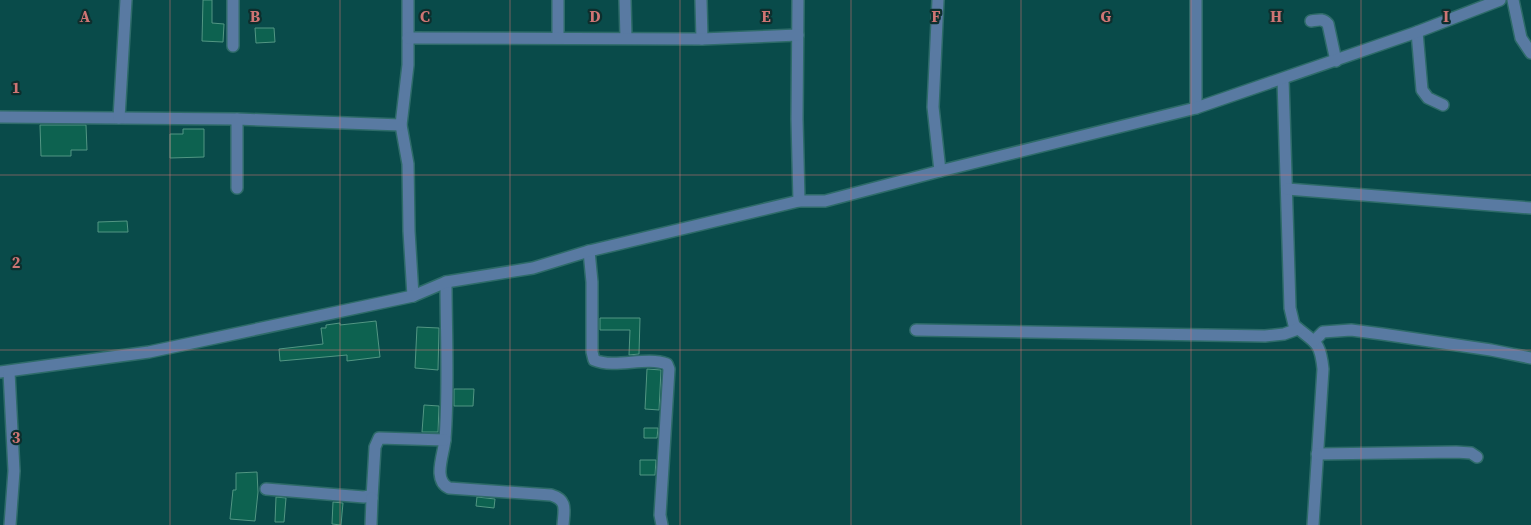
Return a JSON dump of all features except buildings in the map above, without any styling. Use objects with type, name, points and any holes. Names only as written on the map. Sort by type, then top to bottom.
[{"type":"street","points":[[119,118],[126,0]]},
{"type":"street","points":[[233,0],[233,46]]},
{"type":"street","points":[[408,0],[408,65],[401,125],[408,164],[409,231],[413,296]]},
{"type":"street","points":[[558,0],[558,38]]},
{"type":"street","points":[[625,0],[626,38]]},
{"type":"street","points":[[701,0],[702,39]]},
{"type":"street","points":[[798,0],[797,119],[799,201]]},
{"type":"street","points":[[938,0],[933,107],[940,171]]},
{"type":"street","points":[[1196,0],[1196,108]]},
{"type":"street","points":[[10,525],[14,471],[5,372],[149,352],[413,296],[446,282],[534,268],[589,251],[799,201],[825,201],[1196,108],[1417,32],[1500,0]]},
{"type":"street","points":[[1513,0],[1521,38],[1531,53]]},
{"type":"street","points":[[1311,21],[1321,20],[1328,24],[1336,60]]},
{"type":"street","points":[[1417,32],[1422,90],[1428,98],[1443,105]]},
{"type":"street","points":[[408,38],[702,39],[798,35]]},
{"type":"street","points":[[1283,79],[1290,308],[1294,325],[1319,346],[1323,369],[1313,525]]},
{"type":"street","points":[[0,117],[238,120],[401,125]]},
{"type":"street","points":[[237,188],[238,120]]},
{"type":"street","points":[[1287,189],[1531,208]]},
{"type":"street","points":[[589,251],[592,282],[592,352],[594,360],[615,363],[662,362],[667,364],[669,369],[660,515],[662,525]]},
{"type":"street","points":[[446,282],[445,440],[440,472],[441,481],[444,485],[460,489],[559,497],[563,501],[563,525]]},
{"type":"street","points":[[916,330],[1265,336],[1284,334],[1298,329]]},
{"type":"street","points":[[1314,341],[1323,332],[1351,330],[1491,350],[1531,358]]},
{"type":"street","points":[[371,525],[375,447],[379,438],[445,440]]},
{"type":"street","points":[[1317,454],[1456,452],[1471,453],[1477,457]]},
{"type":"street","points":[[266,489],[369,496],[372,498]]}]
